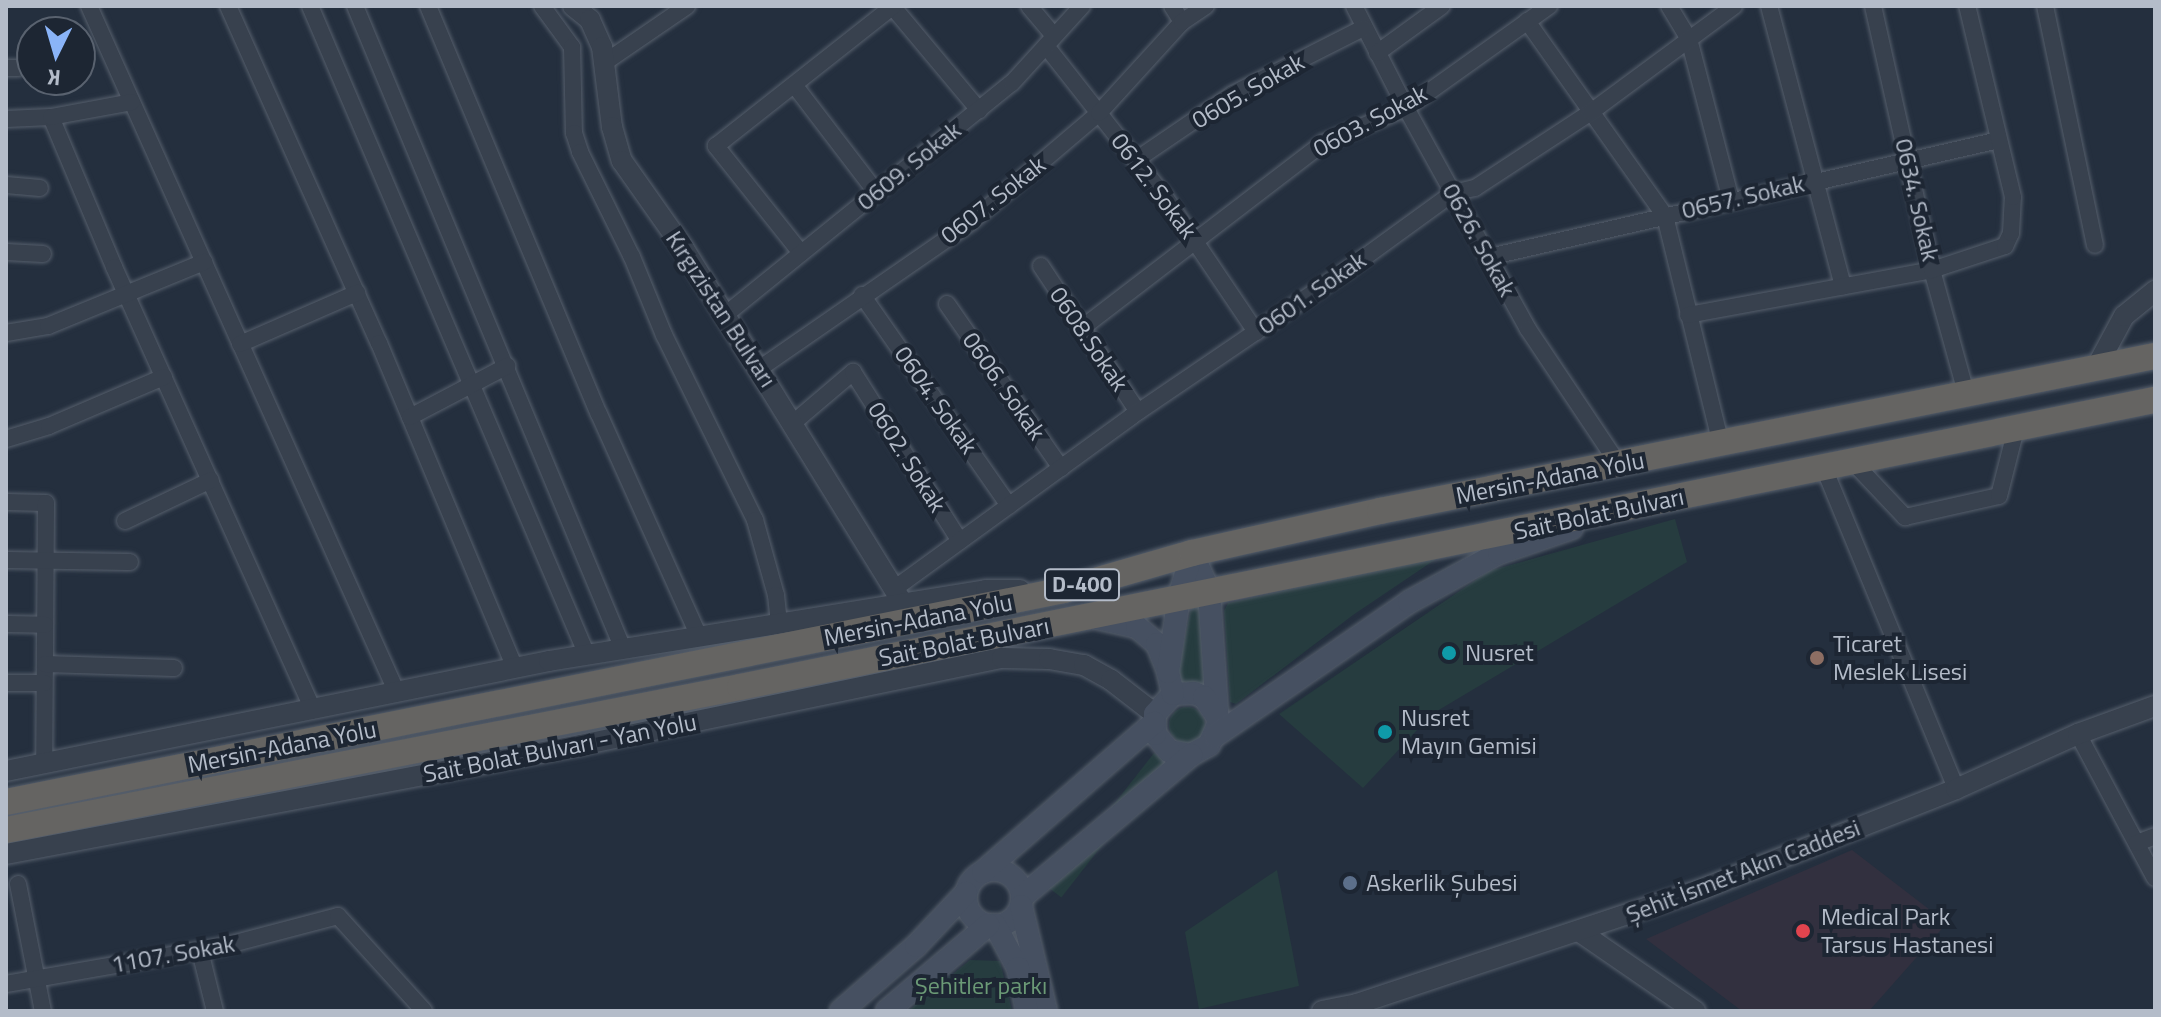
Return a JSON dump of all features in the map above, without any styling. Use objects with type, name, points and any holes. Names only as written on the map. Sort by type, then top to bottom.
[{"type":"highway","name":"Mersin-Adana Yolu","points":[[6,802],[1064,590],[1192,553],[1380,511],[2155,356]]},
{"type":"highway","name":"Sait Bolat Bulvarı","points":[[6,830],[1090,617],[2155,400]]},
{"type":"main road","points":[[1154,719],[1161,744],[1179,755],[1201,752],[1216,725],[1409,602],[1486,560],[1633,507]]},
{"type":"main road","points":[[1192,553],[1209,591],[1216,725]]},
{"type":"main road","points":[[1168,672],[1179,597],[1192,553]]},
{"type":"main road","points":[[1090,617],[1137,627],[1157,644],[1173,694]]},
{"type":"main road","points":[[841,1011],[916,946],[966,893],[969,884],[1154,719],[1173,694],[1183,692],[1204,697],[1216,725]]},
{"type":"main road","points":[[887,1011],[991,925],[1009,921],[1021,902],[1191,755]]},
{"type":"main road","points":[[983,872],[1009,874],[1020,888],[1046,1011]]},
{"type":"main road","points":[[966,893],[969,911],[991,925],[1018,968],[1027,1011]]},
{"type":"street","points":[[89,6],[397,693]]},
{"type":"street","points":[[228,6],[357,293],[515,668]]},
{"type":"street","points":[[310,6],[587,655]]},
{"type":"street","points":[[355,6],[623,649]]},
{"type":"street","points":[[428,6],[593,399],[699,637]]},
{"type":"street","points":[[542,6],[572,47],[574,133],[580,152],[632,257],[664,335],[755,520],[776,595],[779,624]]},
{"type":"street","name":"Kırgızistan Bulvarı","points":[[573,6],[590,20],[602,47],[612,127],[622,161],[725,315],[898,597]]},
{"type":"street","points":[[604,63],[687,6]]},
{"type":"street","points":[[801,253],[716,146],[892,6],[979,110]]},
{"type":"street","name":"0612. Sokak","points":[[1029,6],[1055,35],[1099,113],[1194,239],[1256,332]]},
{"type":"street","points":[[1055,35],[1060,6]]},
{"type":"street","name":"0609. Sokak","points":[[725,315],[1012,83],[1082,6]]},
{"type":"street","points":[[1172,6],[1182,22]]},
{"type":"street","name":"0607. Sokak","points":[[759,369],[971,222],[1099,113],[1182,22],[1206,6]]},
{"type":"street","name":"0626. Sokak","points":[[1354,6],[1406,108],[1528,329],[1619,465]]},
{"type":"street","points":[[1377,53],[1442,6]]},
{"type":"street","name":"0603. Sokak","points":[[1082,328],[1323,143],[1406,108],[1549,6]]},
{"type":"street","points":[[1669,6],[1689,39],[1731,200]]},
{"type":"street","name":"0601. Sokak","points":[[898,597],[960,541],[1138,412],[1453,193],[1475,188],[1591,112],[1734,6]]},
{"type":"street","points":[[1769,6],[1843,286]]},
{"type":"street","name":"0634. Sokak","points":[[1873,6],[1932,270],[1966,393]]},
{"type":"street","points":[[1688,315],[1932,270],[2005,246],[2011,233],[2013,197],[1967,6]]},
{"type":"street","points":[[2045,6],[2095,245]]},
{"type":"street","points":[[1527,21],[1665,216],[1721,444]]},
{"type":"street","name":"0605. Sokak","points":[[1136,160],[1233,94],[1363,28]]},
{"type":"street","points":[[795,86],[876,192]]},
{"type":"street","points":[[6,119],[51,117],[132,102]]},
{"type":"street","points":[[51,117],[127,296],[313,710]]},
{"type":"street","name":"0657. Sokak","points":[[1489,257],[1907,158],[1999,140]]},
{"type":"street","points":[[6,185],[40,188]]},
{"type":"street","points":[[6,252],[43,254]]},
{"type":"street","points":[[6,333],[48,326],[204,262]]},
{"type":"street","name":"0608.Sokak","points":[[1041,266],[1138,412]]},
{"type":"street","points":[[2097,366],[2124,316],[2155,291]]},
{"type":"street","points":[[240,344],[357,293]]},
{"type":"street","name":"0604. Sokak","points":[[862,295],[1009,506]]},
{"type":"street","name":"0606. Sokak","points":[[947,304],[1061,468]]},
{"type":"street","points":[[410,417],[507,366]]},
{"type":"street","name":"0602. Sokak","points":[[793,423],[853,372],[960,541]]},
{"type":"street","points":[[6,439],[39,430],[164,377]]},
{"type":"street","points":[[1853,462],[1905,517],[1999,496],[2016,429]]},
{"type":"street","points":[[1824,468],[1956,789]]},
{"type":"street","points":[[125,521],[211,480]]},
{"type":"street","points":[[6,502],[46,503],[44,764]]},
{"type":"street","points":[[6,560],[130,562]]},
{"type":"street","points":[[6,771],[515,668],[779,624],[898,597],[986,590],[1064,590]]},
{"type":"street","points":[[6,624],[45,625]]},
{"type":"street","name":"Sait Bolat Bulvarı - Yan Yolu","points":[[6,854],[550,751],[1002,658],[1049,659],[1084,665],[1111,680],[1154,719]]},
{"type":"street","points":[[45,664],[174,668]]},
{"type":"street","points":[[6,683],[44,683]]},
{"type":"street","name":"Şehit İsmet Akın Caddesi","points":[[1322,1011],[1357,1004],[1700,890],[1956,789],[2078,734],[2155,706]]},
{"type":"street","points":[[2078,734],[2155,878]]},
{"type":"street","points":[[2137,843],[2155,836]]},
{"type":"street","points":[[18,884],[43,1011]]},
{"type":"street","name":"1107. Sokak","points":[[6,984],[200,951],[338,916],[424,1011]]},
{"type":"street","points":[[1580,932],[1695,1011]]},
{"type":"street","points":[[200,951],[215,1011]]},
{"type":"shaded area","name":"Medical Park Tarsus Hastanesi","points":[[1852,850],[1947,923],[1869,1011],[1742,1011],[1646,939]]},
{"type":"green space","points":[[1675,519],[1687,562],[1432,714],[1363,788],[1279,714],[1489,571]]},
{"type":"green space","points":[[1442,555],[1353,615],[1236,704],[1230,702],[1224,611],[1228,603]]},
{"type":"green space","points":[[1198,604],[1204,611],[1205,686],[1176,683],[1191,607]]},
{"type":"green space","points":[[1187,707],[1200,712],[1205,725],[1200,738],[1187,743],[1174,738],[1169,725],[1174,712]]},
{"type":"green space","points":[[1154,753],[1167,763],[1061,898],[1049,888]]},
{"type":"green space","points":[[1277,870],[1299,986],[1199,1009],[1185,932]]},
{"type":"green space","name":"Şehitler parkı","points":[[970,960],[1000,961],[1012,1011],[908,1011]]},
{"type":"place","name":"Nusret","points":[[1449,653]]},
{"type":"place","name":"Ticaret Meslek Lisesi","points":[[1817,658]]},
{"type":"place","name":"Nusret Mayın Gemisi","points":[[1385,732]]},
{"type":"place","name":"Askerlik Şubesi","points":[[1350,883]]},
{"type":"place","name":"Medical Park Tarsus Hastanesi","points":[[1803,931]]}]
